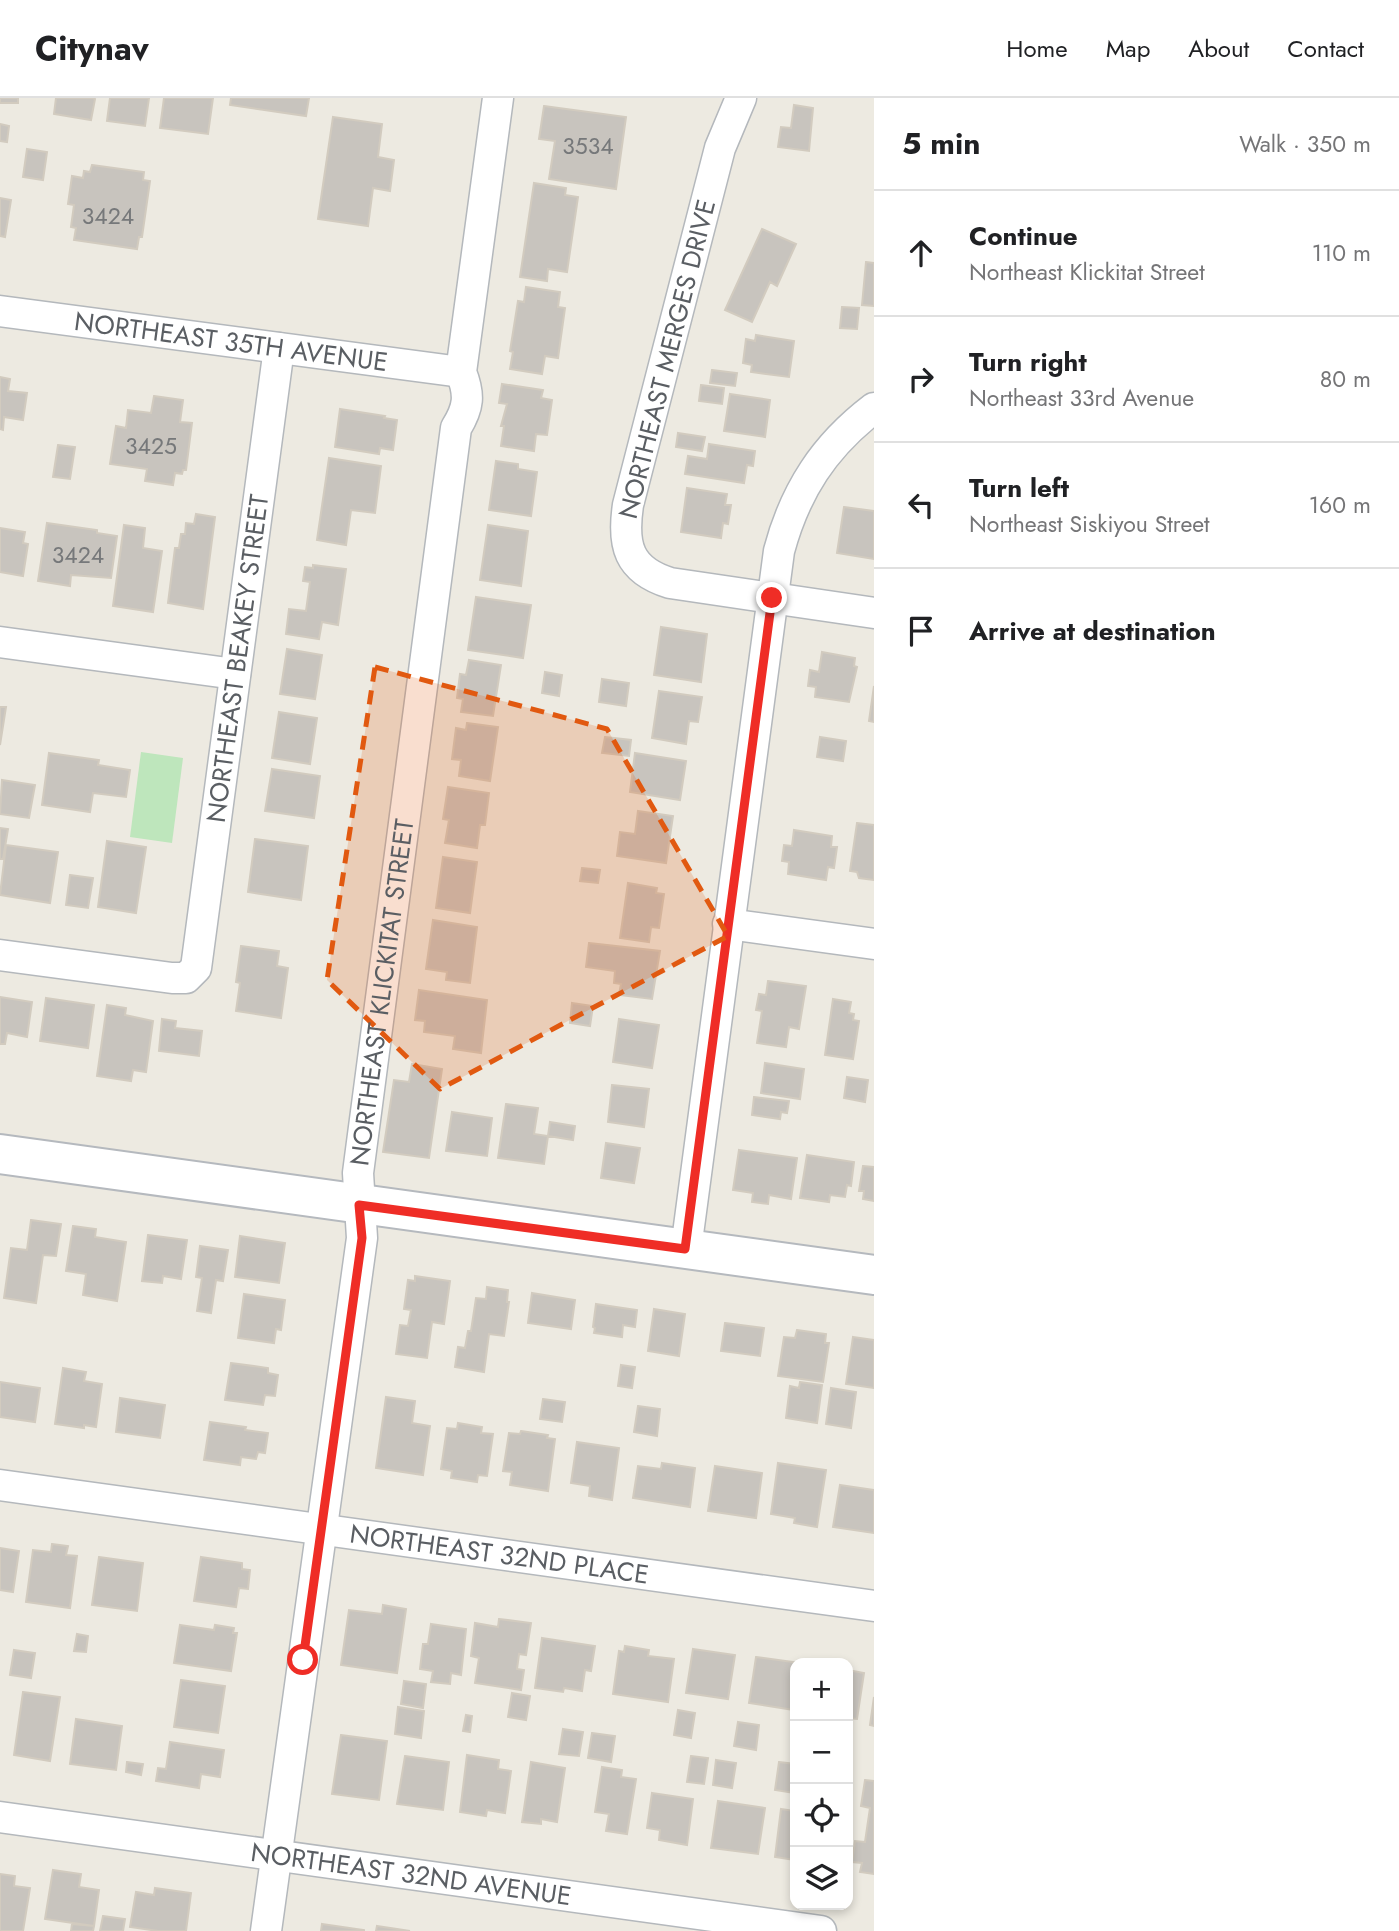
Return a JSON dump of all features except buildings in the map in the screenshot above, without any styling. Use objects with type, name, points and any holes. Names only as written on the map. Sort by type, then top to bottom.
[{"type":"main road","points":[[0,1154],[874,1275]]},
{"type":"street","name":"NORTHEAST KLICKITAT STREET","points":[[266,1931],[362,1238],[358,1173],[456,428],[465,413],[468,390],[461,372],[498,98]]},
{"type":"street","name":"NORTHEAST MERGES DRIVE","points":[[741,98],[720,148],[628,505],[625,528],[627,548],[635,561],[646,572],[659,579],[772,598]]},
{"type":"street","name":"NORTHEAST 35TH AVENUE","points":[[0,310],[461,372]]},
{"type":"street","name":"NORTHEAST BEAKEY STREET","points":[[0,955],[172,978],[186,978],[196,968],[279,348]]},
{"type":"street","points":[[685,1249],[779,551],[788,517],[817,464],[840,437],[874,408]]},
{"type":"street","points":[[772,598],[874,613]]},
{"type":"street","points":[[0,642],[235,674]]},
{"type":"street","points":[[729,924],[874,944]]},
{"type":"street","name":"NORTHEAST 32ND PLACE","points":[[0,1485],[874,1606]]},
{"type":"street","name":"NORTHEAST 32ND AVENUE","points":[[0,1817],[821,1931]]},
{"type":"highlighted area","points":[[375,667],[607,729],[728,936],[440,1089],[327,980]]},
{"type":"green space","points":[[141,752],[183,758],[172,843],[130,837]]},
{"type":"route","points":[[303,1660],[362,1238],[359,1205],[685,1249],[772,598]]}]
